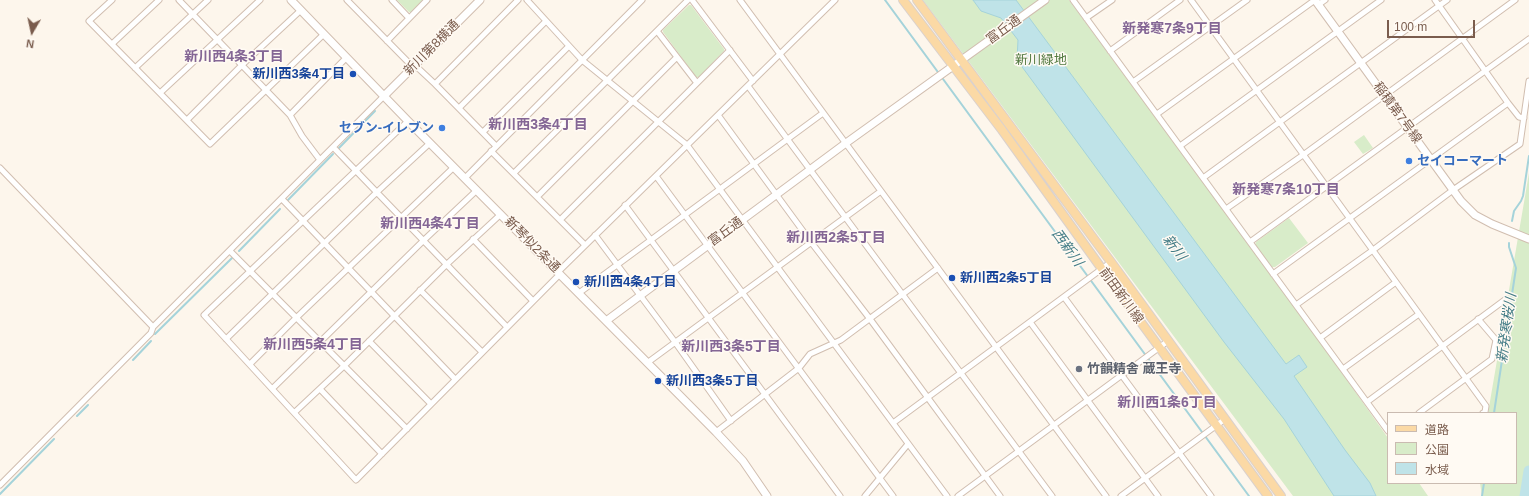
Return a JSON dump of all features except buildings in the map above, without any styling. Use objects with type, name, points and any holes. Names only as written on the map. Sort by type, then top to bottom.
[{"type":"main road","name":"前田新川線","points":[[903,0],[1002,130],[1268,496]]},
{"type":"main road","name":"前田新川線","points":[[917,0],[1111,262],[1281,496]]},
{"type":"street","points":[[112,0],[89,21],[210,144],[324,34]]},
{"type":"street","points":[[112,44],[159,0]]},
{"type":"street","points":[[180,0],[290,115],[302,136],[320,160]]},
{"type":"street","points":[[135,68],[208,0]]},
{"type":"street","points":[[160,93],[260,0]]},
{"type":"street","name":"新琴似2条通","points":[[291,0],[346,58],[716,432],[743,461],[767,496]]},
{"type":"street","points":[[347,0],[410,64],[419,69],[435,84],[496,146]]},
{"type":"street","points":[[392,0],[410,18]]},
{"type":"street","points":[[387,41],[427,0]]},
{"type":"street","name":"新川第8横通","points":[[384,96],[480,0]]},
{"type":"street","points":[[435,84],[518,0]]},
{"type":"street","points":[[527,0],[582,60],[688,145],[946,496]]},
{"type":"street","points":[[465,178],[642,0]]},
{"type":"street","points":[[514,173],[688,0]]},
{"type":"street","points":[[692,0],[753,81]]},
{"type":"street","points":[[740,0],[1106,496]]},
{"type":"street","points":[[408,121],[204,315],[273,388],[356,480],[533,301],[585,245],[835,0]]},
{"type":"street","name":"富丘通","points":[[606,321],[846,143],[1046,0]]},
{"type":"street","points":[[1073,0],[1387,430]]},
{"type":"street","points":[[1086,18],[1112,0]]},
{"type":"street","points":[[1110,51],[1180,0]]},
{"type":"street","points":[[1191,0],[1486,406],[1485,412]]},
{"type":"street","points":[[1133,82],[1247,0]]},
{"type":"street","points":[[1157,114],[1316,2],[1325,0]]},
{"type":"street","points":[[1180,146],[1381,0]]},
{"type":"street","points":[[1434,0],[1486,70],[1508,103],[1519,117],[1524,118]]},
{"type":"street","points":[[1203,178],[1447,0]]},
{"type":"street","points":[[1226,209],[1303,155],[1383,95],[1515,0]]},
{"type":"street","name":"稲積第7号線","points":[[1316,2],[1461,201],[1475,214],[1492,224],[1529,240]]},
{"type":"street","points":[[187,120],[242,65],[301,10]]},
{"type":"street","points":[[459,108],[546,21]]},
{"type":"street","points":[[657,31],[697,83]]},
{"type":"street","points":[[1250,242],[1529,39]]},
{"type":"street","points":[[483,132],[569,46]]},
{"type":"street","points":[[560,220],[730,50]]},
{"type":"street","points":[[537,197],[677,57]]},
{"type":"street","points":[[290,115],[346,58]]},
{"type":"street","points":[[1296,305],[1453,190],[1520,144],[1529,81]]},
{"type":"street","points":[[748,86],[1052,496]]},
{"type":"street","points":[[0,485],[152,333],[153,327],[384,96]]},
{"type":"street","points":[[1273,274],[1430,158],[1508,103]]},
{"type":"street","points":[[579,293],[823,113]]},
{"type":"street","points":[[718,115],[1000,496]]},
{"type":"street","points":[[226,339],[377,192],[430,143]]},
{"type":"street","points":[[333,147],[507,327]]},
{"type":"street","points":[[491,151],[585,245]]},
{"type":"street","points":[[250,364],[454,167]]},
{"type":"street","points":[[0,168],[153,327]]},
{"type":"street","points":[[656,176],[893,496]]},
{"type":"street","points":[[273,388],[477,190]]},
{"type":"street","points":[[647,363],[881,191]]},
{"type":"street","points":[[282,199],[455,379]]},
{"type":"street","points":[[625,205],[840,496]]},
{"type":"street","points":[[295,412],[473,239],[501,214]]},
{"type":"street","points":[[595,235],[675,342],[731,421]]},
{"type":"street","points":[[473,239],[533,301]]},
{"type":"street","points":[[230,251],[407,429]]},
{"type":"street","points":[[893,423],[1111,262]]},
{"type":"street","points":[[716,432],[799,368],[810,354],[834,344],[938,268]]},
{"type":"street","points":[[1320,338],[1396,282]]},
{"type":"street","points":[[420,290],[482,352]]},
{"type":"street","points":[[1064,297],[1211,496]]},
{"type":"street","points":[[1367,402],[1506,298]]},
{"type":"street","points":[[1343,369],[1419,314]]},
{"type":"street","points":[[1420,412],[1492,359],[1496,340],[1478,319]]},
{"type":"street","points":[[1030,322],[1158,496]]},
{"type":"street","points":[[369,341],[430,404]]},
{"type":"street","points":[[958,496],[1168,341]]},
{"type":"street","points":[[320,389],[382,454]]},
{"type":"street","points":[[1121,496],[1225,419]]},
{"type":"street","points":[[865,496],[908,444]]},
{"type":"green space","points":[[397,0],[424,0],[411,12],[409,12]]},
{"type":"green space","name":"新川緑地","points":[[923,0],[1069,0],[1310,328],[1387,437],[1387,484],[1420,484],[1428,496],[1293,496]]},
{"type":"green space","points":[[689,5],[691,5],[724,49],[724,51],[699,77],[696,77],[663,32],[663,30]]},
{"type":"green space","points":[[1364,135],[1373,148],[1363,154],[1354,142]]},
{"type":"green space","points":[[1529,173],[1529,496],[1482,496],[1480,484],[1517,484],[1517,412],[1488,412]]},
{"type":"green space","points":[[1289,218],[1308,243],[1275,267],[1272,267],[1255,245],[1256,242]]},
{"type":"water","name":"新川","points":[[973,0],[1016,0],[1286,364],[1299,355],[1307,367],[1294,376],[1345,450],[1370,483],[1376,496],[1334,496],[1284,419],[1224,342],[1017,60],[1018,40],[1001,18],[981,11]]},
{"type":"waterway","name":"西新川","points":[[885,0],[1249,496]]},
{"type":"waterway","points":[[339,148],[375,111]]},
{"type":"waterway","points":[[288,200],[333,154]]},
{"type":"waterway","name":"新発寒桜川","points":[[1512,221],[1514,211],[1523,196],[1529,156]]},
{"type":"waterway","points":[[239,251],[280,209]]},
{"type":"waterway","name":"新発寒桜川","points":[[1494,412],[1516,268],[1509,243]]},
{"type":"waterway","points":[[155,334],[232,258]]},
{"type":"waterway","points":[[133,360],[151,341]]},
{"type":"waterway","points":[[77,416],[88,405]]},
{"type":"waterway","points":[[0,494],[54,439]]},
{"type":"waterway","points":[[1525,496],[1529,471]]},
{"type":"waterway","name":"新発寒桜川","points":[[1482,496],[1484,484]]},
{"type":"place","name":"新川西3条4丁目","points":[[353,74]]},
{"type":"place","name":"セブン-イレブン","points":[[442,128]]},
{"type":"place","name":"セイコーマート","points":[[1409,161]]},
{"type":"place","name":"新川西2条5丁目","points":[[952,278]]},
{"type":"place","name":"新川西4条4丁目","points":[[576,282]]},
{"type":"place","name":"竹韻精舎 蔵王寺","points":[[1079,369]]},
{"type":"place","name":"新川西3条5丁目","points":[[658,381]]},
{"type":"district","name":"新発寒7条9丁目","points":[[1172,29]]},
{"type":"district","name":"新川西4条3丁目","points":[[234,57]]},
{"type":"district","name":"新川西3条4丁目","points":[[538,125]]},
{"type":"district","name":"新発寒7条10丁目","points":[[1286,190]]},
{"type":"district","name":"新川西4条4丁目","points":[[430,224]]},
{"type":"district","name":"新川西2条5丁目","points":[[836,238]]},
{"type":"district","name":"新川西5条4丁目","points":[[313,345]]},
{"type":"district","name":"新川西3条5丁目","points":[[731,347]]},
{"type":"district","name":"新川西1条6丁目","points":[[1167,403]]}]
